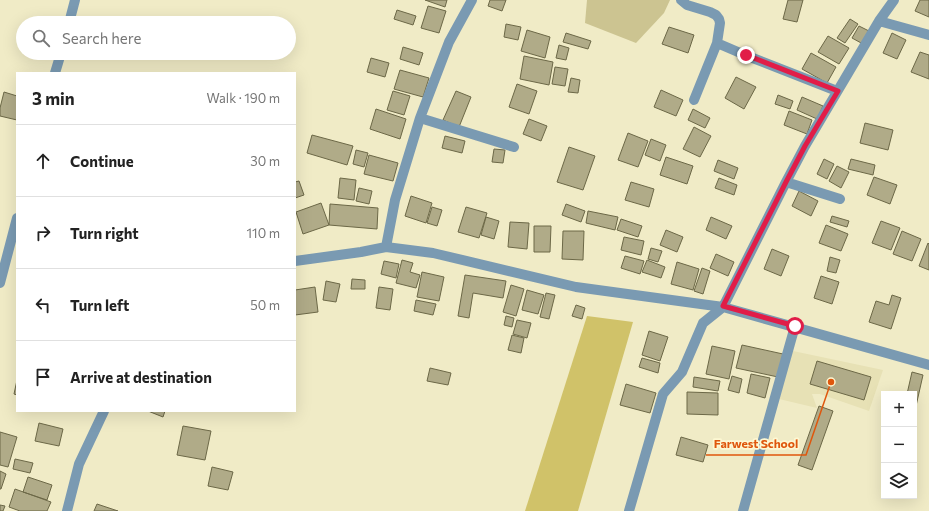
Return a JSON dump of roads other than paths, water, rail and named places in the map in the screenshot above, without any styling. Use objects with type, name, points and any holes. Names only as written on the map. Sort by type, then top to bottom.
[{"type":"street","points":[[71,16],[75,0]]},
{"type":"street","points":[[386,247],[395,200],[420,118],[449,42],[472,0]]},
{"type":"street","points":[[681,0],[687,5],[716,15],[720,23],[717,43],[694,100]]},
{"type":"street","points":[[629,511],[663,394],[682,372],[703,323],[723,306],[805,146],[879,21],[894,0]]},
{"type":"street","points":[[879,21],[929,35]]},
{"type":"street","points":[[717,43],[838,91]]},
{"type":"street","points":[[55,72],[59,60]]},
{"type":"street","points":[[420,118],[514,147]]},
{"type":"street","points":[[786,182],[840,200]]},
{"type":"street","points":[[0,283],[3,259],[16,221]]},
{"type":"street","points":[[296,261],[386,247],[433,252],[576,286],[723,306],[929,365]]},
{"type":"street","points":[[743,511],[795,326]]},
{"type":"street","points":[[67,511],[79,464],[104,412]]},
{"type":"place","name":"Farwest School","points":[[831,382]]}]
